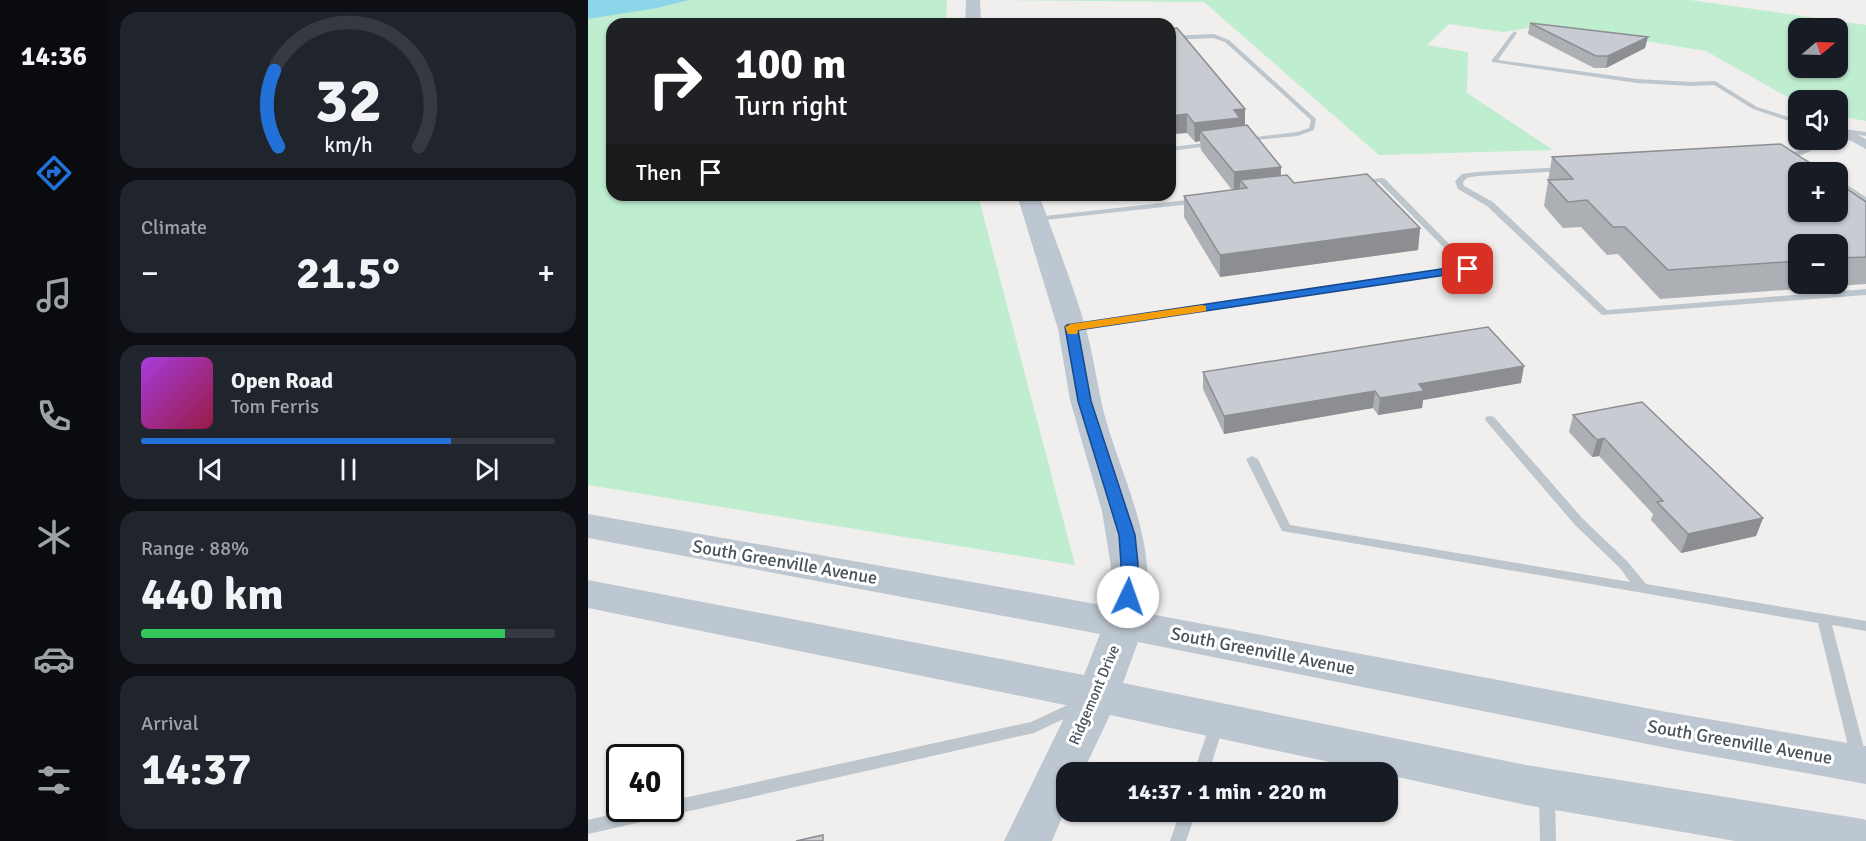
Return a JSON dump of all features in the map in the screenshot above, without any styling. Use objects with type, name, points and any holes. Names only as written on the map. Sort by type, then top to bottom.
[{"type":"main road","points":[[973,0],[974,18]]},
{"type":"main road","name":"Ridgemont Drive","points":[[1028,841],[1046,798],[1096,697],[1124,624],[1130,564],[1127,535],[1085,401],[1071,327],[1032,207]]},
{"type":"main road","name":"South Greenville Avenue","points":[[588,526],[1124,624],[1864,770]]},
{"type":"main road","points":[[588,594],[968,668],[1096,697],[1547,788],[1863,841]]},
{"type":"street","points":[[1848,138],[1866,145]]},
{"type":"lane","points":[[1514,33],[1494,61],[1636,81],[1691,84],[1715,82],[1755,108],[1788,119]]},
{"type":"lane","points":[[1176,38],[1214,36],[1227,41],[1314,120],[1312,129],[1298,134],[1240,141]]},
{"type":"lane","points":[[1848,134],[1866,134]]},
{"type":"lane","points":[[1176,148],[1229,142]]},
{"type":"lane","points":[[1792,156],[1805,150]]},
{"type":"lane","points":[[1782,154],[1807,162]]},
{"type":"lane","points":[[1575,168],[1477,174],[1465,176],[1459,181],[1461,188],[1490,204],[1605,313],[1866,292]]},
{"type":"lane","points":[[1071,327],[1468,269],[1381,180],[1357,183]]},
{"type":"lane","points":[[1848,188],[1866,200]]},
{"type":"lane","points":[[1032,207],[1203,200]]},
{"type":"lane","points":[[1490,419],[1579,522],[1624,565],[1643,589]]},
{"type":"lane","points":[[1252,459],[1286,528],[1866,626]]},
{"type":"lane","points":[[1824,619],[1864,770]]},
{"type":"lane","points":[[684,805],[1034,727],[1096,697]]},
{"type":"lane","points":[[1204,762],[1218,722]]},
{"type":"lane","points":[[1547,788],[1548,841]]},
{"type":"lane","points":[[588,827],[610,822]]},
{"type":"lane","points":[[1178,841],[1185,822]]},
{"type":"green space","points":[[588,0],[947,0],[946,18],[606,18],[606,201],[980,201],[1075,565],[588,485]]},
{"type":"green space","points":[[996,0],[1690,0],[1817,18],[1788,18],[1788,78],[1848,78],[1848,22],[1866,25],[1866,121],[1848,118],[1848,90],[1788,90],[1788,97],[1706,51],[1545,25],[1503,32],[1449,24],[1427,45],[1468,52],[1467,93],[1553,150],[1379,155],[1204,2]]},
{"type":"water","points":[[588,0],[689,0],[657,8],[588,19]]},
{"type":"building","points":[[1530,23],[1648,37],[1608,56],[1596,56]]},
{"type":"building","points":[[1176,28],[1245,109],[1234,110],[1240,118],[1194,123],[1187,114],[1176,115]]},
{"type":"building","points":[[1247,125],[1281,167],[1234,172],[1200,131]]},
{"type":"building","points":[[1781,144],[1808,162],[1788,162],[1788,222],[1848,222],[1848,190],[1866,202],[1866,257],[1848,258],[1848,234],[1788,234],[1788,262],[1668,270],[1625,227],[1613,227],[1587,200],[1568,202],[1548,180],[1573,179],[1552,157]]},
{"type":"building","points":[[1367,174],[1420,228],[1220,255],[1184,196],[1247,188],[1240,180],[1287,175],[1294,183]]},
{"type":"building","points":[[1488,327],[1524,366],[1419,384],[1424,391],[1380,398],[1375,391],[1224,416],[1203,372]]},
{"type":"building","points":[[1642,402],[1763,518],[1688,534],[1657,502],[1663,501],[1604,438],[1597,440],[1573,415]]},
{"type":"building","points":[[823,835],[823,841],[796,841]]},
{"type":"slow traffic","points":[[1072,331],[1071,327],[1202,308]]},
{"type":"route","points":[[1128,597],[1130,564],[1127,535],[1085,401],[1071,327],[1468,269]]}]
